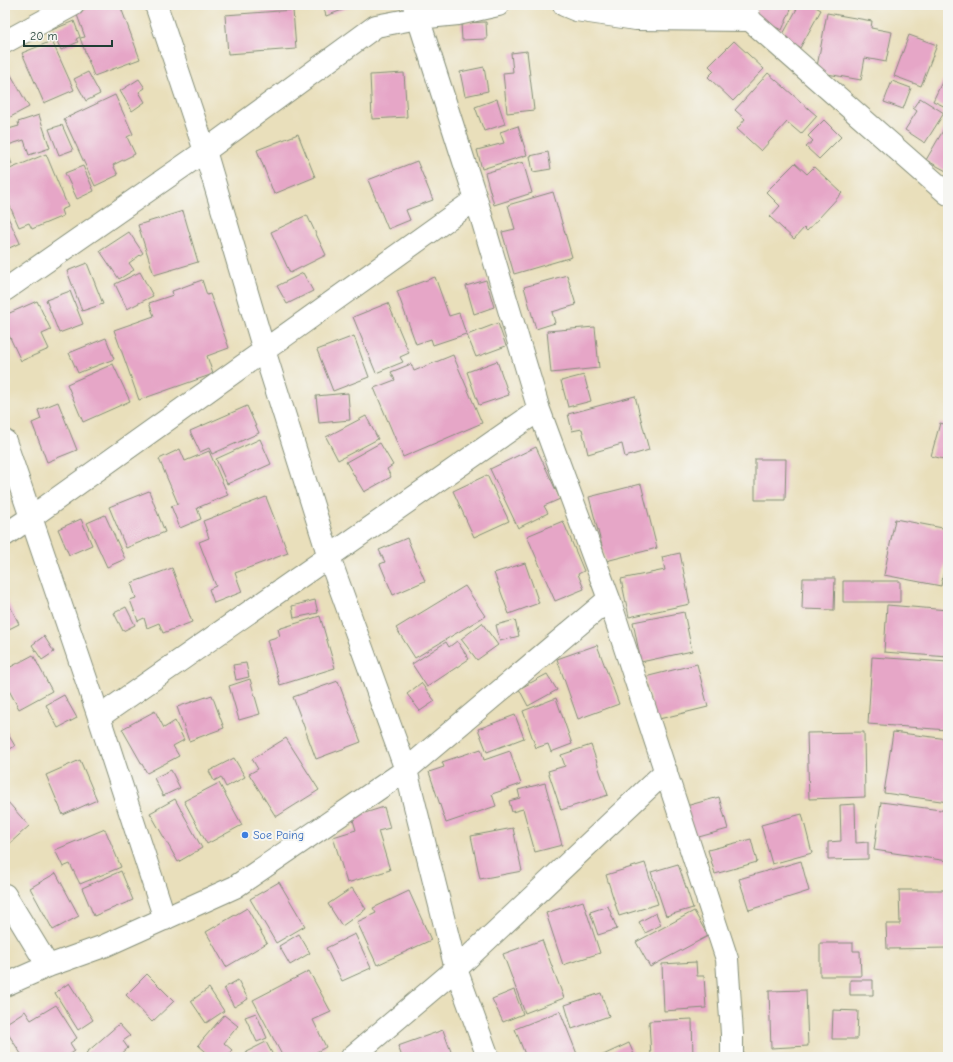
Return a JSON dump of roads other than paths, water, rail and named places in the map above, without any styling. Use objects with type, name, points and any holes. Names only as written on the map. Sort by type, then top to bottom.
[{"type":"street","points":[[5,42],[73,5]]},
{"type":"street","points":[[156,5],[205,151],[264,350],[329,557],[406,770],[456,969],[488,1057]]},
{"type":"street","points":[[5,290],[205,151],[376,26],[416,12],[458,14],[498,5]]},
{"type":"street","points":[[564,5],[576,10],[636,18],[748,13],[948,194]]},
{"type":"street","points":[[416,12],[476,199],[539,410],[609,599],[727,959],[732,1057]]},
{"type":"street","points":[[5,535],[476,199]]},
{"type":"street","points":[[99,717],[539,410]]},
{"type":"street","points":[[5,441],[99,717],[165,919]]},
{"type":"street","points":[[5,985],[48,966],[104,946],[235,887],[406,770],[609,599]]},
{"type":"street","points":[[352,1057],[456,969],[666,771]]},
{"type":"street","points":[[5,895],[48,966]]},
{"type":"place","name":"Soe Paing","points":[[245,835]]}]
